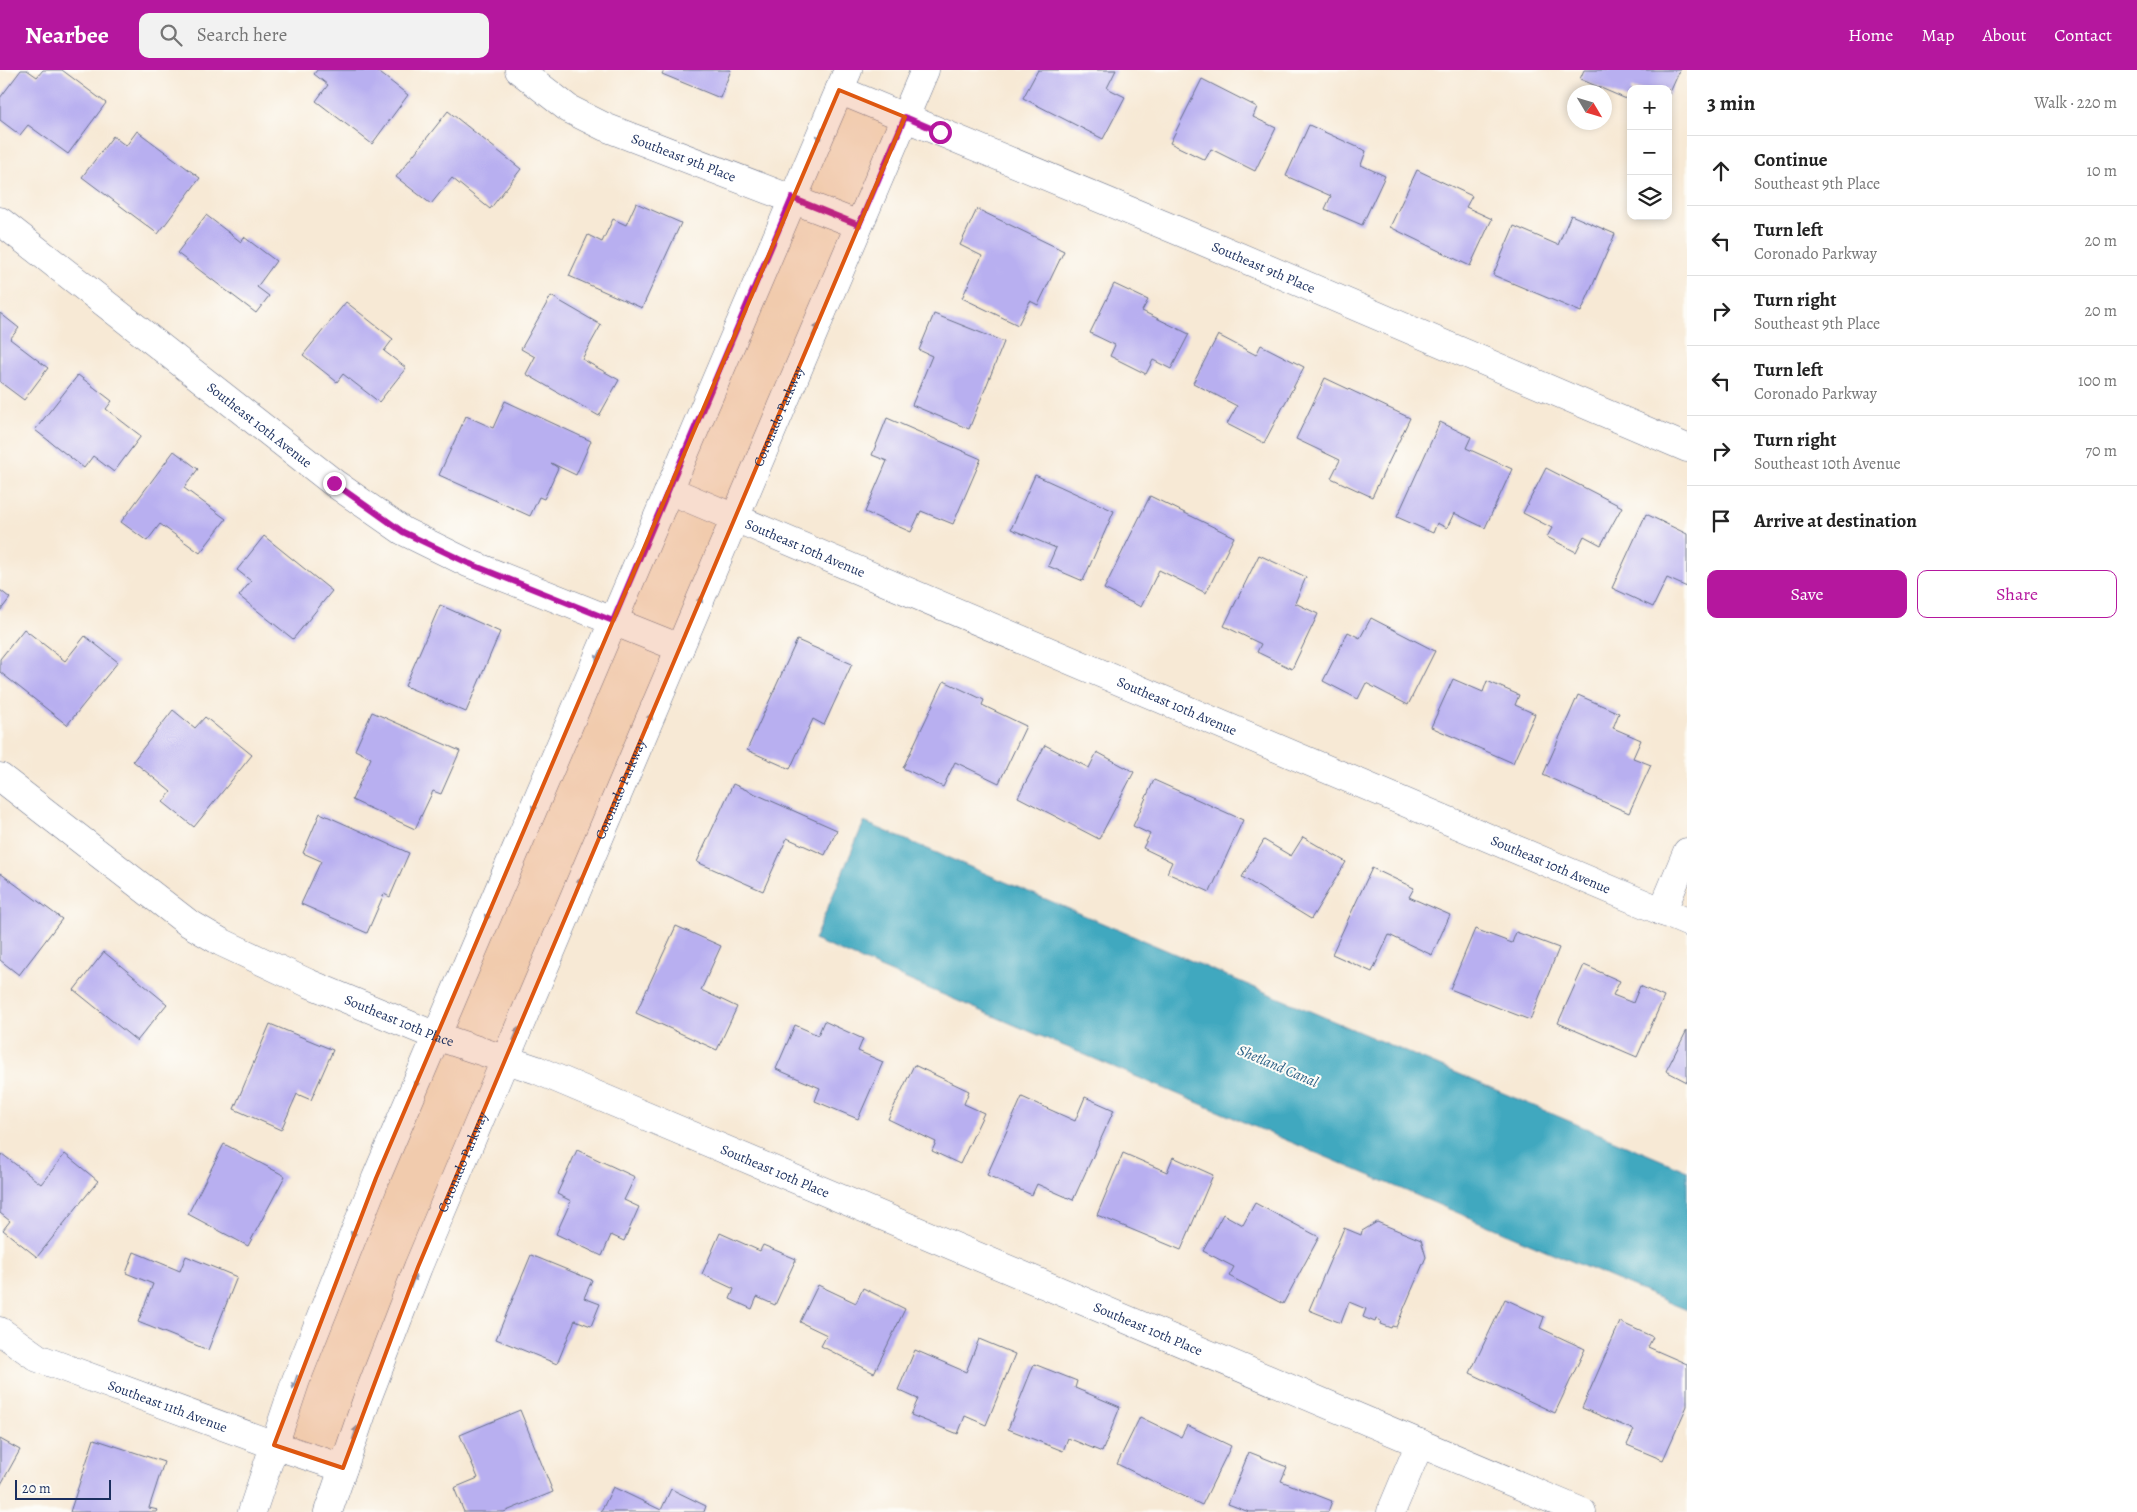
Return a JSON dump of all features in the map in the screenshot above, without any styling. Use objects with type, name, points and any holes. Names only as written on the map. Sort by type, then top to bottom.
[{"type":"street","name":"Southeast 9th Place","points":[[519,70],[569,109],[605,127],[859,225]]},
{"type":"street","name":"Coronado Parkway","points":[[328,1512],[367,1399],[504,1060],[925,70]]},
{"type":"street","name":"Southeast 9th Place","points":[[843,80],[905,117],[1210,244],[1687,448]]},
{"type":"street","points":[[252,1512],[296,1380],[334,1280],[843,80]]},
{"type":"street","name":"Southeast 10th Avenue","points":[[0,221],[334,483],[403,532],[468,563],[680,648]]},
{"type":"street","name":"Southeast 10th Avenue","points":[[669,490],[1687,922]]},
{"type":"street","name":"Southeast 10th Place","points":[[0,777],[187,922],[221,942],[436,1036],[537,1070],[1582,1512]]},
{"type":"street","points":[[1662,912],[1687,852]]},
{"type":"street","name":"Southeast 11th Avenue","points":[[0,1331],[38,1358],[274,1445],[342,1468]]},
{"type":"street","points":[[1390,1512],[1420,1444]]},
{"type":"highlighted area","points":[[839,90],[905,117],[418,1267],[343,1468],[274,1445],[376,1178]]},
{"type":"water","name":"Shetland Canal","points":[[864,822],[1687,1171],[1687,1310],[814,940]]},
{"type":"building","points":[[21,70],[27,70],[37,77],[43,70],[62,70],[106,103],[68,154],[28,125],[20,135],[0,120],[0,98]]},
{"type":"building","points":[[317,70],[376,70],[408,95],[372,144],[316,101],[328,85],[314,74]]},
{"type":"building","points":[[664,70],[731,70],[720,98],[662,74]]},
{"type":"building","points":[[1038,70],[1116,70],[1107,88],[1125,97],[1103,139],[1023,98]]},
{"type":"building","points":[[1584,70],[1680,70],[1672,88],[1672,85],[1627,85],[1627,99],[1612,93],[1612,85],[1594,85],[1580,79]]},
{"type":"building","points":[[1202,79],[1257,107],[1253,117],[1276,128],[1255,171],[1211,149],[1205,160],[1170,143]]},
{"type":"building","points":[[448,111],[521,169],[490,209],[452,178],[431,204],[396,177]]},
{"type":"building","points":[[1309,125],[1366,151],[1361,165],[1385,176],[1362,225],[1325,209],[1331,196],[1286,176]]},
{"type":"building","points":[[137,131],[200,178],[158,234],[82,177],[113,136],[126,146]]},
{"type":"building","points":[[1417,170],[1472,196],[1466,207],[1492,219],[1470,266],[1390,227]]},
{"type":"building","points":[[636,203],[681,223],[642,308],[569,276],[588,235],[602,242],[613,219],[626,225]]},
{"type":"building","points":[[977,209],[1064,251],[1038,305],[1030,301],[1018,325],[962,298],[982,256],[960,245]]},
{"type":"building","points":[[206,215],[241,242],[244,237],[276,261],[257,287],[269,296],[256,313],[177,253]]},
{"type":"building","points":[[1571,215],[1615,234],[1581,312],[1493,275],[1514,226],[1558,245]]},
{"type":"building","points":[[1114,284],[1148,300],[1142,311],[1189,334],[1171,369],[1153,360],[1146,374],[1110,356],[1115,345],[1090,333]]},
{"type":"building","points":[[551,296],[601,325],[582,359],[619,380],[599,416],[526,374],[535,357],[521,349]]},
{"type":"building","points":[[346,302],[393,339],[384,351],[406,368],[379,402],[343,374],[337,382],[303,355]]},
{"type":"building","points":[[0,313],[19,328],[10,339],[48,368],[24,400],[0,382]]},
{"type":"building","points":[[934,314],[1004,342],[969,429],[912,405],[932,356],[919,350]]},
{"type":"building","points":[[1218,335],[1256,355],[1261,345],[1304,367],[1264,443],[1227,424],[1237,406],[1193,383]]},
{"type":"building","points":[[78,375],[112,401],[106,409],[141,436],[114,472],[93,456],[84,468],[35,430]]},
{"type":"building","points":[[1325,378],[1410,418],[1372,497],[1331,478],[1340,460],[1296,439]]},
{"type":"building","points":[[505,401],[591,441],[576,475],[551,463],[558,468],[544,499],[539,497],[530,516],[439,475],[466,416],[493,428]]},
{"type":"building","points":[[887,418],[981,459],[953,524],[921,511],[911,532],[865,512],[887,461],[872,455]]},
{"type":"building","points":[[1440,422],[1471,437],[1466,448],[1512,469],[1485,528],[1454,513],[1447,528],[1437,523],[1433,533],[1397,517]]},
{"type":"building","points":[[174,451],[198,469],[184,488],[226,519],[200,553],[160,524],[147,541],[121,522]]},
{"type":"building","points":[[1546,468],[1622,507],[1601,545],[1584,536],[1576,552],[1547,537],[1552,528],[1523,513]]},
{"type":"building","points":[[1035,475],[1114,511],[1083,581],[1048,566],[1056,548],[1011,529]]},
{"type":"building","points":[[1150,496],[1234,537],[1206,593],[1159,570],[1141,607],[1104,589]]},
{"type":"building","points":[[1646,514],[1687,534],[1687,587],[1667,578],[1653,607],[1612,588]]},
{"type":"building","points":[[264,536],[332,591],[293,639],[239,596],[251,581],[237,570]]},
{"type":"building","points":[[1259,555],[1306,577],[1295,603],[1318,614],[1292,669],[1257,652],[1261,644],[1224,626]]},
{"type":"building","points":[[0,590],[10,598],[0,611]]},
{"type":"building","points":[[440,605],[500,632],[466,712],[405,686]]},
{"type":"building","points":[[1371,618],[1435,651],[1408,705],[1366,683],[1358,699],[1323,681],[1348,632],[1360,638]]},
{"type":"building","points":[[24,629],[65,661],[85,636],[118,662],[67,725],[0,672],[0,659]]},
{"type":"building","points":[[797,640],[852,664],[824,725],[813,719],[790,769],[747,750]]},
{"type":"building","points":[[1453,679],[1483,692],[1487,681],[1519,695],[1515,705],[1535,714],[1513,763],[1431,727]]},
{"type":"building","points":[[944,681],[984,700],[982,705],[1026,726],[999,783],[955,762],[943,787],[903,768]]},
{"type":"building","points":[[1578,695],[1619,713],[1613,728],[1641,740],[1633,758],[1651,765],[1629,813],[1543,775]]},
{"type":"building","points":[[173,710],[195,728],[205,717],[252,755],[194,827],[163,802],[171,792],[133,761]]},
{"type":"building","points":[[372,712],[460,751],[441,794],[433,791],[415,829],[352,800],[371,758],[355,750]]},
{"type":"building","points":[[1045,745],[1089,768],[1097,752],[1134,772],[1099,839],[1018,797]]},
{"type":"building","points":[[1154,780],[1243,820],[1210,892],[1167,873],[1172,862],[1143,848],[1150,834],[1133,826]]},
{"type":"building","points":[[733,784],[837,830],[825,855],[787,838],[763,891],[697,862]]},
{"type":"building","points":[[320,813],[409,853],[390,897],[384,894],[367,933],[301,904],[321,861],[303,853]]},
{"type":"building","points":[[1303,837],[1346,862],[1311,919],[1242,877],[1264,840],[1291,856]]},
{"type":"building","points":[[1372,868],[1414,888],[1409,897],[1450,915],[1432,955],[1389,935],[1372,972],[1332,954]]},
{"type":"building","points":[[0,873],[62,919],[19,975],[0,960]]},
{"type":"building","points":[[676,926],[721,946],[701,990],[737,1007],[717,1050],[636,1013]]},
{"type":"building","points":[[1475,929],[1512,943],[1516,932],[1559,948],[1530,1020],[1450,989]]},
{"type":"building","points":[[104,952],[167,1004],[137,1041],[74,990]]},
{"type":"building","points":[[1584,965],[1620,981],[1613,995],[1633,1003],[1640,986],[1664,997],[1637,1057],[1558,1023]]},
{"type":"building","points":[[824,1021],[863,1039],[858,1051],[883,1062],[858,1119],[815,1101],[820,1088],[776,1069],[795,1025],[818,1035]]},
{"type":"building","points":[[270,1024],[333,1050],[311,1100],[297,1094],[281,1130],[234,1109]]},
{"type":"building","points":[[1687,1030],[1687,1082],[1666,1071]]},
{"type":"building","points":[[914,1065],[969,1091],[964,1104],[984,1113],[960,1164],[932,1151],[936,1142],[888,1119]]},
{"type":"building","points":[[1022,1097],[1075,1121],[1085,1097],[1114,1110],[1073,1200],[1037,1184],[1032,1195],[987,1175]]},
{"type":"building","points":[[224,1144],[285,1176],[248,1246],[188,1214]]},
{"type":"building","points":[[577,1150],[635,1177],[624,1200],[639,1207],[624,1241],[611,1235],[602,1256],[556,1234],[571,1201],[557,1194]]},
{"type":"building","points":[[1123,1153],[1167,1172],[1173,1157],[1213,1175],[1181,1250],[1097,1215]]},
{"type":"building","points":[[2,1154],[41,1184],[65,1154],[98,1181],[37,1257],[3,1230],[10,1221],[0,1213],[0,1157]]},
{"type":"building","points":[[1255,1203],[1319,1237],[1283,1304],[1229,1276],[1234,1267],[1203,1251],[1223,1214],[1243,1225]]},
{"type":"building","points":[[1377,1222],[1421,1240],[1426,1257],[1396,1327],[1392,1326],[1391,1328],[1380,1324],[1381,1321],[1376,1319],[1375,1322],[1363,1317],[1366,1309],[1349,1302],[1341,1323],[1309,1310],[1344,1228],[1361,1235],[1362,1231]]},
{"type":"building","points":[[720,1233],[760,1251],[763,1245],[796,1259],[775,1305],[757,1297],[752,1309],[730,1299],[734,1289],[702,1274]]},
{"type":"building","points":[[134,1252],[180,1271],[186,1256],[237,1277],[208,1350],[138,1322],[153,1284],[126,1273]]},
{"type":"building","points":[[531,1255],[592,1280],[584,1298],[600,1304],[591,1326],[575,1320],[557,1364],[496,1339]]},
{"type":"building","points":[[818,1285],[856,1303],[863,1288],[905,1309],[874,1373],[821,1346],[827,1335],[800,1322]]},
{"type":"building","points":[[1505,1299],[1544,1317],[1540,1328],[1585,1349],[1555,1413],[1470,1373]]},
{"type":"building","points":[[1620,1322],[1653,1337],[1648,1347],[1687,1364],[1687,1406],[1663,1460],[1627,1445],[1634,1430],[1582,1408]]},
{"type":"building","points":[[979,1339],[1015,1354],[986,1425],[965,1416],[958,1434],[911,1415],[918,1399],[898,1390],[915,1350],[966,1372]]},
{"type":"building","points":[[1034,1364],[1077,1381],[1075,1388],[1120,1407],[1102,1452],[1068,1438],[1063,1451],[1008,1429]]},
{"type":"building","points":[[520,1410],[553,1492],[504,1512],[464,1512],[454,1488],[478,1478],[460,1435]]},
{"type":"building","points":[[1140,1417],[1181,1437],[1187,1425],[1231,1446],[1202,1505],[1117,1464]]},
{"type":"building","points":[[0,1439],[20,1450],[0,1486]]},
{"type":"building","points":[[94,1439],[164,1462],[149,1508],[158,1510],[157,1512],[70,1512]]},
{"type":"building","points":[[1249,1452],[1287,1467],[1281,1481],[1332,1501],[1328,1512],[1249,1512],[1228,1504]]},
{"type":"building","points":[[613,1487],[661,1510],[671,1489],[706,1506],[704,1512],[601,1512]]},
{"type":"route","points":[[334,483],[403,532],[468,563],[613,621],[792,198],[859,225],[905,117],[940,132]]}]
